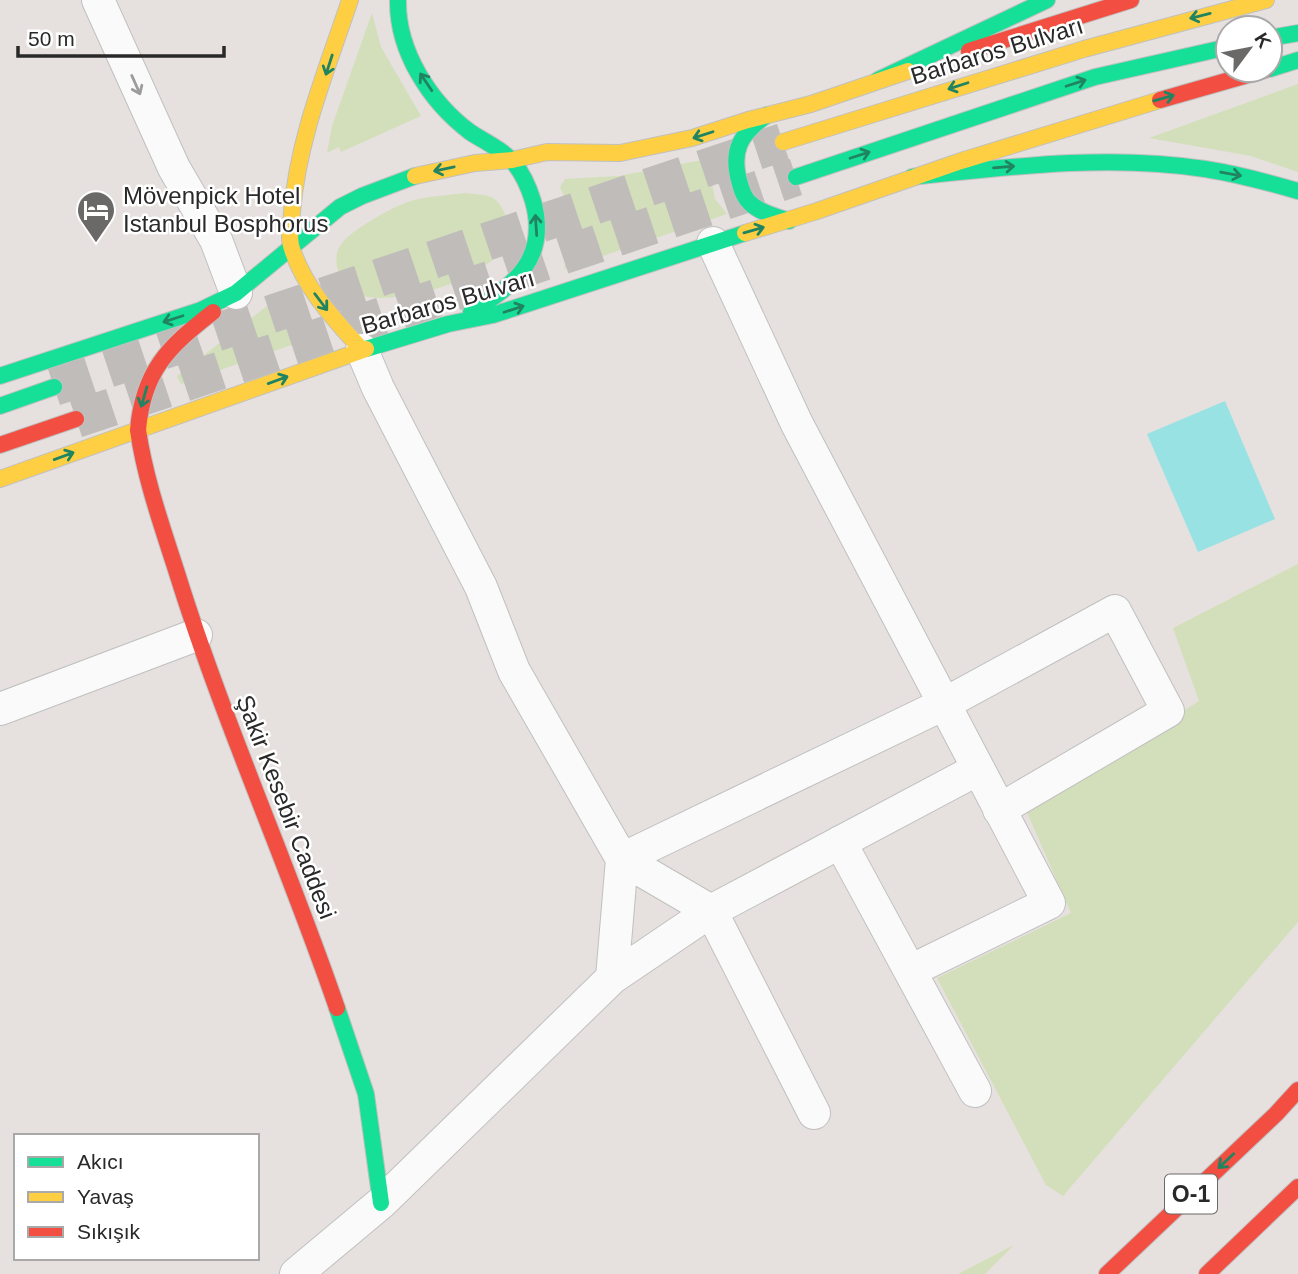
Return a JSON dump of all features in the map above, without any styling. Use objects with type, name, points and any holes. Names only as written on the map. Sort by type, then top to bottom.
[{"type":"main road","points":[[350,0],[299,163],[292,206],[290,246],[306,281],[320,302],[362,350]]},
{"type":"main road","points":[[398,0],[399,25],[414,65],[430,89],[462,126],[512,160],[527,184],[537,218],[538,233],[529,263],[498,295],[448,324]]},
{"type":"main road","points":[[878,80],[1047,0]]},
{"type":"main road","points":[[878,80],[1131,0]]},
{"type":"main road","name":"Barbaros Bulvarı","points":[[783,142],[1162,25],[1266,0]]},
{"type":"main road","points":[[796,177],[1095,77],[1214,50]]},
{"type":"main road","name":"Barbaros Bulvarı","points":[[0,376],[201,310],[236,293],[290,246],[340,208],[411,177],[547,152],[620,153],[653,147],[811,104],[878,80]]},
{"type":"main road","points":[[912,177],[1110,114],[1216,84]]},
{"type":"main road","points":[[768,115],[751,126],[741,138],[736,150],[736,172],[746,198],[753,205],[789,221]]},
{"type":"main road","points":[[912,177],[1032,165],[1125,162],[1227,173],[1298,191]]},
{"type":"main road","name":"Barbaros Bulvarı","points":[[0,479],[362,350],[448,324],[493,316],[756,229],[789,221],[912,177]]},
{"type":"main road","name":"Şakir Kesebir Caddesi","points":[[236,293],[188,332],[163,360],[145,388],[138,430],[143,464],[196,635],[316,948],[366,1094],[381,1203]]},
{"type":"main road","points":[[0,406],[54,387]]},
{"type":"main road","points":[[0,445],[76,419]]},
{"type":"main road","name":"O-1","points":[[1107,1274],[1298,1090]]},
{"type":"main road","points":[[1207,1274],[1298,1187]]},
{"type":"street","points":[[99,0],[174,168],[216,240],[236,293]]},
{"type":"street","points":[[713,243],[797,424],[1049,904],[910,971]]},
{"type":"street","points":[[362,350],[378,388],[481,587],[514,671],[622,859],[711,911],[814,1112]]},
{"type":"street","points":[[622,859],[944,704],[1115,611],[1168,710],[999,810]]},
{"type":"street","points":[[0,709],[196,635]]},
{"type":"street","points":[[306,1271],[381,1203],[612,978],[711,911],[978,769]]},
{"type":"street","points":[[840,842],[975,1091]]},
{"type":"street","points":[[612,978],[622,859]]},
{"type":"green space","points":[[372,13],[381,47],[421,116],[341,152],[339,147],[327,153],[332,126]]},
{"type":"green space","points":[[1298,84],[1298,172],[1251,156],[1149,138]]},
{"type":"green space","points":[[707,159],[715,199],[727,214],[564,269],[571,228],[560,187],[565,179],[619,176]]},
{"type":"green space","points":[[464,193],[493,198],[506,217],[510,241],[490,262],[454,283],[391,298],[362,296],[347,287],[339,273],[336,258],[342,243],[354,232],[405,203]]},
{"type":"green space","points":[[281,295],[314,337],[181,384],[177,376]]},
{"type":"green space","points":[[1298,564],[1298,922],[1063,1196],[1046,1185],[937,978],[1071,913],[1026,810],[1199,701],[1173,628]]},
{"type":"green space","points":[[1014,1245],[985,1274],[958,1274]]},
{"type":"water","points":[[1225,401],[1275,519],[1198,552],[1147,434]]},
{"type":"tunnel","points":[[54,387],[783,142]]},
{"type":"tunnel","points":[[76,419],[796,177]]},
{"type":"traffic: fast","points":[[398,0],[403,38],[429,90],[455,120],[514,163],[533,201],[537,221],[532,254],[514,280],[471,312]]},
{"type":"traffic: fast","points":[[878,80],[1047,0]]},
{"type":"traffic: fast","points":[[1284,36],[1298,33]]},
{"type":"traffic: fast","points":[[796,177],[1095,77],[1214,50]]},
{"type":"traffic: fast","points":[[1284,64],[1298,60]]},
{"type":"traffic: fast","points":[[767,115],[744,136],[737,153],[737,172],[742,192],[750,203],[763,212],[789,221]]},
{"type":"traffic: fast","points":[[912,177],[1058,164],[1132,163],[1217,171],[1298,191]]},
{"type":"traffic: fast","points":[[0,376],[201,310],[236,293],[340,207],[415,176]]},
{"type":"traffic: fast","points":[[366,349],[448,324],[493,315],[745,233]]},
{"type":"traffic: fast","points":[[0,406],[54,387]]},
{"type":"traffic: fast","points":[[337,1008],[366,1094],[381,1203]]},
{"type":"traffic: slow","points":[[350,0],[300,157],[290,236],[298,264],[313,291],[362,350]]},
{"type":"traffic: slow","points":[[783,142],[1084,49],[1266,0]]},
{"type":"traffic: slow","points":[[415,176],[547,152],[620,153],[692,138],[811,104],[908,71]]},
{"type":"traffic: slow","points":[[745,233],[961,161],[1160,100]]},
{"type":"traffic: slow","points":[[0,479],[366,349]]},
{"type":"traffic: jam","points":[[969,51],[1131,0]]},
{"type":"traffic: jam","points":[[1160,100],[1216,84]]},
{"type":"traffic: jam","points":[[138,430],[146,392],[160,362],[183,337],[213,312]]},
{"type":"traffic: jam","points":[[0,445],[76,419]]},
{"type":"traffic: jam","points":[[138,430],[154,502],[195,628],[337,1008]]},
{"type":"traffic: jam","points":[[1107,1274],[1298,1090]]},
{"type":"traffic: jam","points":[[1207,1274],[1298,1187]]},
{"type":"place","name":"Mövenpick Hotel Istanbul Bosphorus","points":[[96,244]]}]
